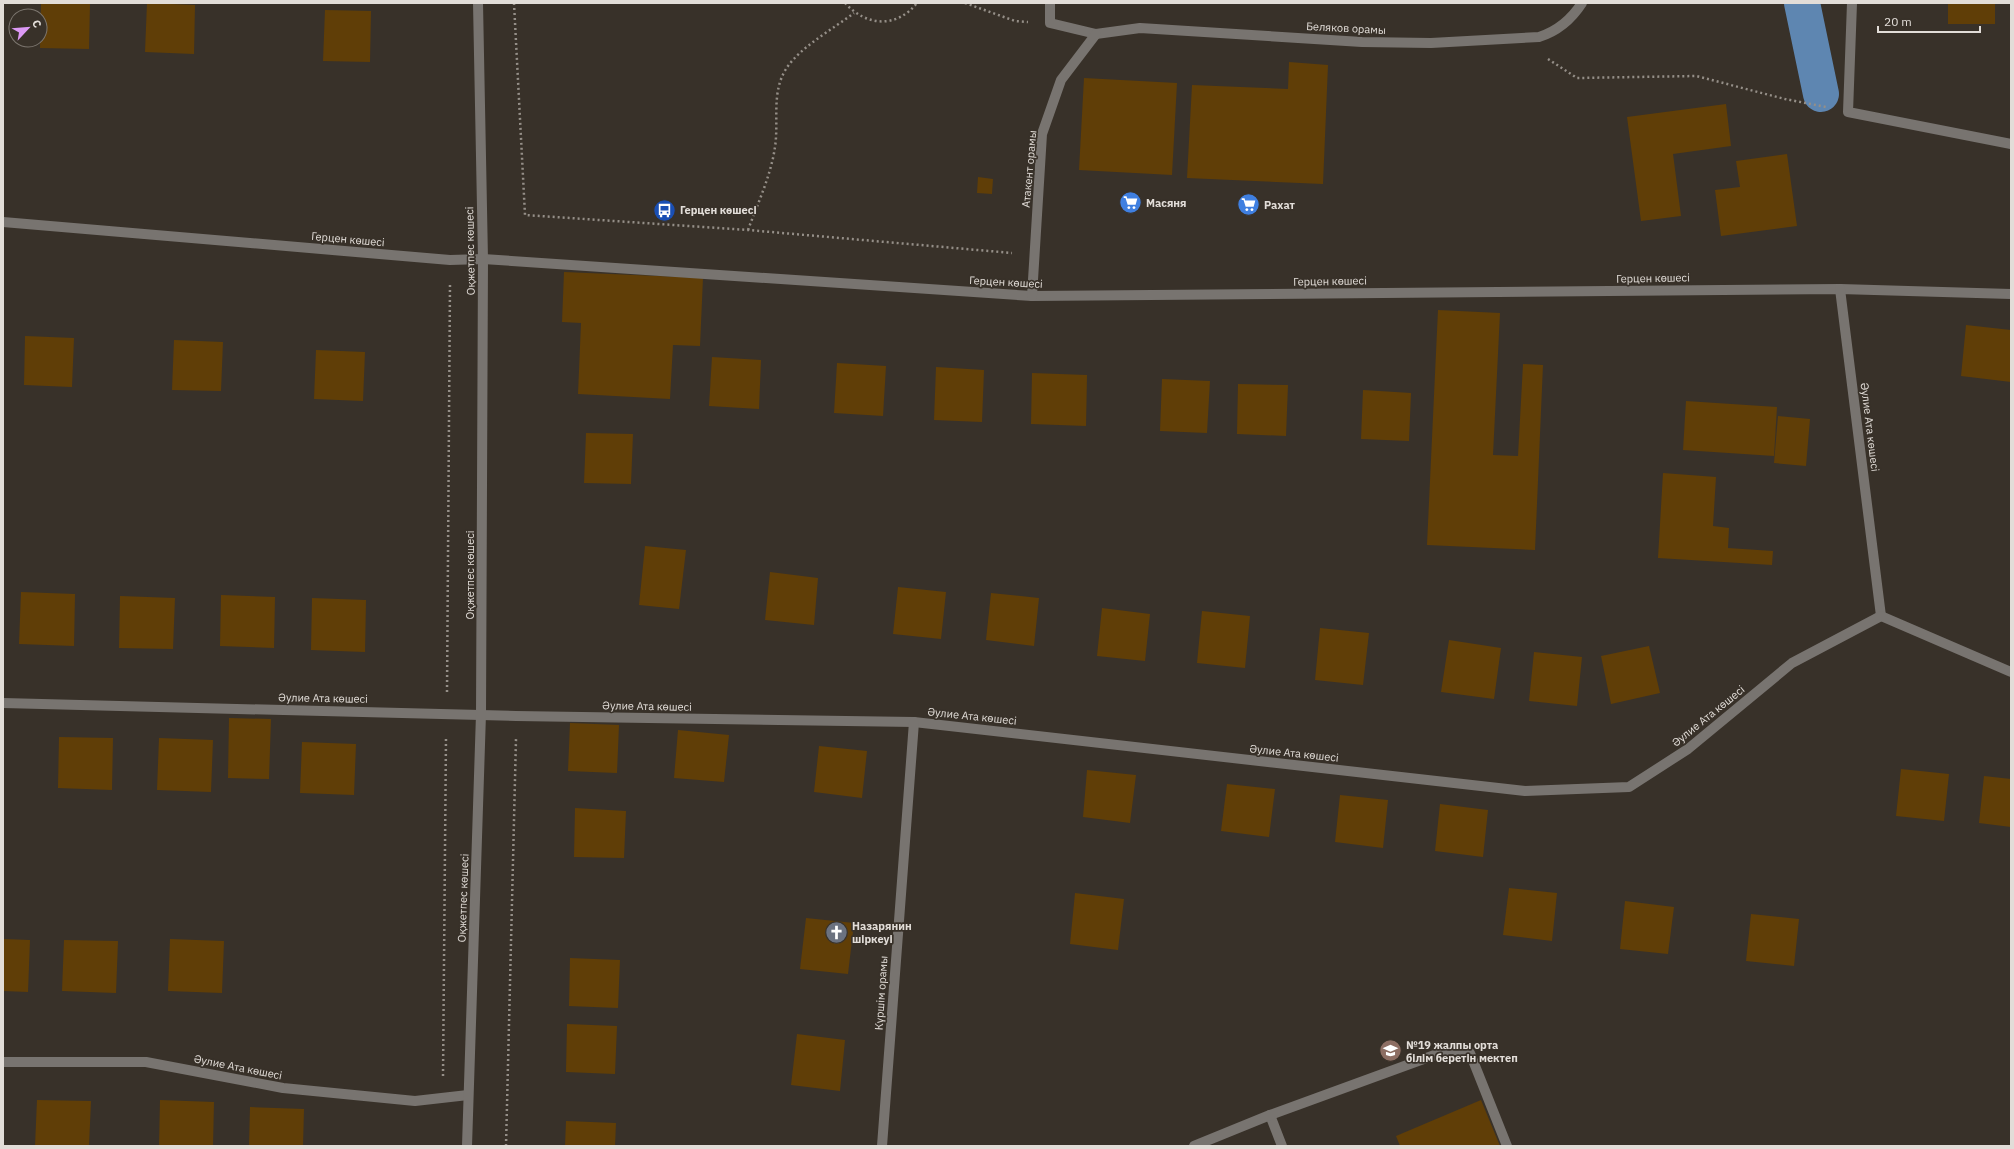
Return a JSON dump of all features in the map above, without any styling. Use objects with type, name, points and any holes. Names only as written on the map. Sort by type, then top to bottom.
[{"type":"street","name":"Оқжетпес көшесі","points":[[467,1146],[481,714],[483,259],[478,3]]},
{"type":"street","points":[[1050,3],[1050,23],[1096,34]]},
{"type":"street","name":"Беляков орамы","points":[[1096,34],[1140,28],[1362,42],[1431,43],[1539,37],[1553,33],[1574,15],[1582,3]]},
{"type":"street","points":[[1852,3],[1848,112],[2011,144]]},
{"type":"street","name":"Атакент орамы","points":[[1032,296],[1042,134],[1061,80],[1096,34]]},
{"type":"street","name":"Герцен көшесі","points":[[3,222],[442,259],[483,259],[1032,296],[1840,288],[2011,294]]},
{"type":"street","name":"Әулие Ата көшесі","points":[[3,703],[516,716],[914,722],[1525,791],[1629,787],[1688,749],[1792,663],[1881,616],[1840,288]]},
{"type":"street","points":[[1881,616],[2011,672]]},
{"type":"street","name":"Күршім орамы","points":[[882,1146],[914,722]]},
{"type":"street","points":[[1194,1146],[1270,1115],[1451,1049],[1470,1053],[1507,1146]]},
{"type":"street","name":"Әулие Ата көшесі","points":[[3,1062],[146,1062],[283,1088],[416,1101],[468,1095]]},
{"type":"street","points":[[1270,1115],[1282,1146]]},
{"type":"path","points":[[514,3],[525,215],[748,230],[1035,254]]},
{"type":"path","points":[[845,3],[854,13],[869,21],[887,22],[904,16],[917,3]]},
{"type":"path","points":[[965,3],[1015,21],[1050,23]]},
{"type":"path","points":[[748,230],[776,146],[776,100],[786,70],[800,53],[854,13]]},
{"type":"path","points":[[1518,38],[1577,78],[1696,76],[1785,99],[1848,112]]},
{"type":"path","points":[[506,1146],[516,716]]},
{"type":"building","points":[[41,3],[90,3],[89,49],[40,48],[48,48],[48,8],[41,8]]},
{"type":"building","points":[[147,3],[195,5],[194,54],[145,52]]},
{"type":"building","points":[[1948,3],[1995,3],[1995,24],[1948,24]]},
{"type":"building","points":[[325,10],[371,11],[370,62],[323,61]]},
{"type":"building","points":[[1289,62],[1328,65],[1323,184],[1187,178],[1192,85],[1288,89]]},
{"type":"building","points":[[1084,78],[1177,83],[1172,175],[1079,170]]},
{"type":"building","points":[[1726,104],[1731,146],[1673,154],[1681,216],[1641,221],[1627,117]]},
{"type":"building","points":[[1787,154],[1797,226],[1721,236],[1715,190],[1740,187],[1736,161]]},
{"type":"building","points":[[978,177],[993,179],[992,194],[977,193]]},
{"type":"building","points":[[564,272],[703,278],[700,346],[673,345],[670,399],[578,394],[581,323],[562,322]]},
{"type":"building","points":[[1438,310],[1500,313],[1493,455],[1518,456],[1523,364],[1543,365],[1535,550],[1427,545]]},
{"type":"building","points":[[1966,325],[2011,330],[2011,382],[1961,376]]},
{"type":"building","points":[[25,336],[74,338],[72,387],[24,385]]},
{"type":"building","points":[[174,340],[223,342],[221,391],[172,390]]},
{"type":"building","points":[[316,350],[365,352],[363,401],[314,399]]},
{"type":"building","points":[[712,357],[761,360],[759,409],[709,406]]},
{"type":"building","points":[[837,363],[886,366],[883,416],[834,413]]},
{"type":"building","points":[[936,367],[984,370],[982,422],[934,420]]},
{"type":"building","points":[[1032,373],[1087,375],[1086,426],[1031,424]]},
{"type":"building","points":[[1162,379],[1210,381],[1207,433],[1160,431]]},
{"type":"building","points":[[1238,384],[1288,385],[1286,436],[1237,434]]},
{"type":"building","points":[[1363,390],[1411,393],[1409,441],[1361,439]]},
{"type":"building","points":[[1686,401],[1777,407],[1774,456],[1683,450]]},
{"type":"building","points":[[1778,416],[1810,419],[1806,466],[1774,463]]},
{"type":"building","points":[[586,433],[633,434],[631,484],[584,483]]},
{"type":"building","points":[[1663,473],[1716,477],[1713,526],[1729,528],[1728,548],[1773,551],[1772,565],[1658,558]]},
{"type":"building","points":[[645,546],[686,550],[679,609],[639,605]]},
{"type":"building","points":[[770,572],[818,578],[814,625],[765,620]]},
{"type":"building","points":[[898,587],[946,592],[941,639],[893,634]]},
{"type":"building","points":[[21,592],[75,594],[74,646],[19,644]]},
{"type":"building","points":[[991,593],[1039,598],[1034,646],[986,640]]},
{"type":"building","points":[[221,595],[275,597],[274,648],[220,646]]},
{"type":"building","points":[[120,596],[175,598],[173,649],[119,648]]},
{"type":"building","points":[[312,598],[366,600],[365,652],[311,650]]},
{"type":"building","points":[[1102,608],[1150,614],[1145,661],[1097,656]]},
{"type":"building","points":[[1202,611],[1250,616],[1245,668],[1197,663]]},
{"type":"building","points":[[1320,628],[1369,633],[1363,685],[1315,680]]},
{"type":"building","points":[[1449,640],[1501,648],[1494,699],[1441,692]]},
{"type":"building","points":[[1649,646],[1660,693],[1611,704],[1601,656]]},
{"type":"building","points":[[1534,652],[1582,657],[1577,706],[1529,701]]},
{"type":"building","points":[[229,718],[271,719],[269,779],[228,778]]},
{"type":"building","points":[[570,723],[619,725],[617,773],[568,771]]},
{"type":"building","points":[[678,730],[729,735],[724,782],[674,778]]},
{"type":"building","points":[[59,737],[113,738],[112,790],[58,788]]},
{"type":"building","points":[[159,738],[213,740],[211,792],[157,790]]},
{"type":"building","points":[[302,742],[356,744],[354,795],[300,793]]},
{"type":"building","points":[[819,746],[867,751],[862,798],[814,792]]},
{"type":"building","points":[[1901,769],[1949,774],[1944,821],[1896,816]]},
{"type":"building","points":[[1087,770],[1136,775],[1130,823],[1083,817]]},
{"type":"building","points":[[1984,776],[2011,779],[2011,827],[1979,823]]},
{"type":"building","points":[[1227,784],[1275,789],[1269,837],[1221,831]]},
{"type":"building","points":[[1340,795],[1388,800],[1383,848],[1335,842]]},
{"type":"building","points":[[1440,804],[1488,810],[1483,857],[1435,851]]},
{"type":"building","points":[[575,808],[626,811],[624,858],[574,857]]},
{"type":"building","points":[[1509,888],[1557,893],[1552,941],[1503,935]]},
{"type":"building","points":[[1075,893],[1124,899],[1118,950],[1070,944]]},
{"type":"building","points":[[1625,901],[1674,907],[1668,954],[1620,949]]},
{"type":"building","points":[[1751,914],[1799,919],[1794,966],[1746,961]]},
{"type":"building","points":[[806,918],[854,923],[848,974],[800,969]]},
{"type":"building","points":[[3,939],[30,940],[28,992],[3,991]]},
{"type":"building","points":[[170,939],[224,941],[222,993],[168,991]]},
{"type":"building","points":[[64,940],[118,941],[116,993],[62,991]]},
{"type":"building","points":[[570,958],[620,960],[618,1008],[569,1006]]},
{"type":"building","points":[[567,1024],[617,1026],[615,1074],[566,1072]]},
{"type":"building","points":[[797,1034],[845,1040],[840,1091],[791,1085]]},
{"type":"building","points":[[37,1100],[91,1101],[89,1146],[35,1146]]},
{"type":"building","points":[[160,1100],[214,1102],[213,1146],[159,1146]]},
{"type":"building","points":[[1481,1100],[1500,1146],[1400,1146],[1396,1136]]},
{"type":"building","points":[[250,1107],[304,1109],[303,1146],[249,1146]]},
{"type":"building","points":[[566,1121],[616,1123],[615,1146],[565,1146]]},
{"type":"waterway","points":[[1802,3],[1821,94]]},
{"type":"place","name":"Масяня","points":[[1131,203]]},
{"type":"place","name":"Рахат","points":[[1249,205]]},
{"type":"place","name":"Герцен көшесі","points":[[665,210]]},
{"type":"place","name":"Назарянин шіркеуі","points":[[836,932]]},
{"type":"place","name":"№19 жалпы орта білім беретін мектеп","points":[[1391,1051]]}]
